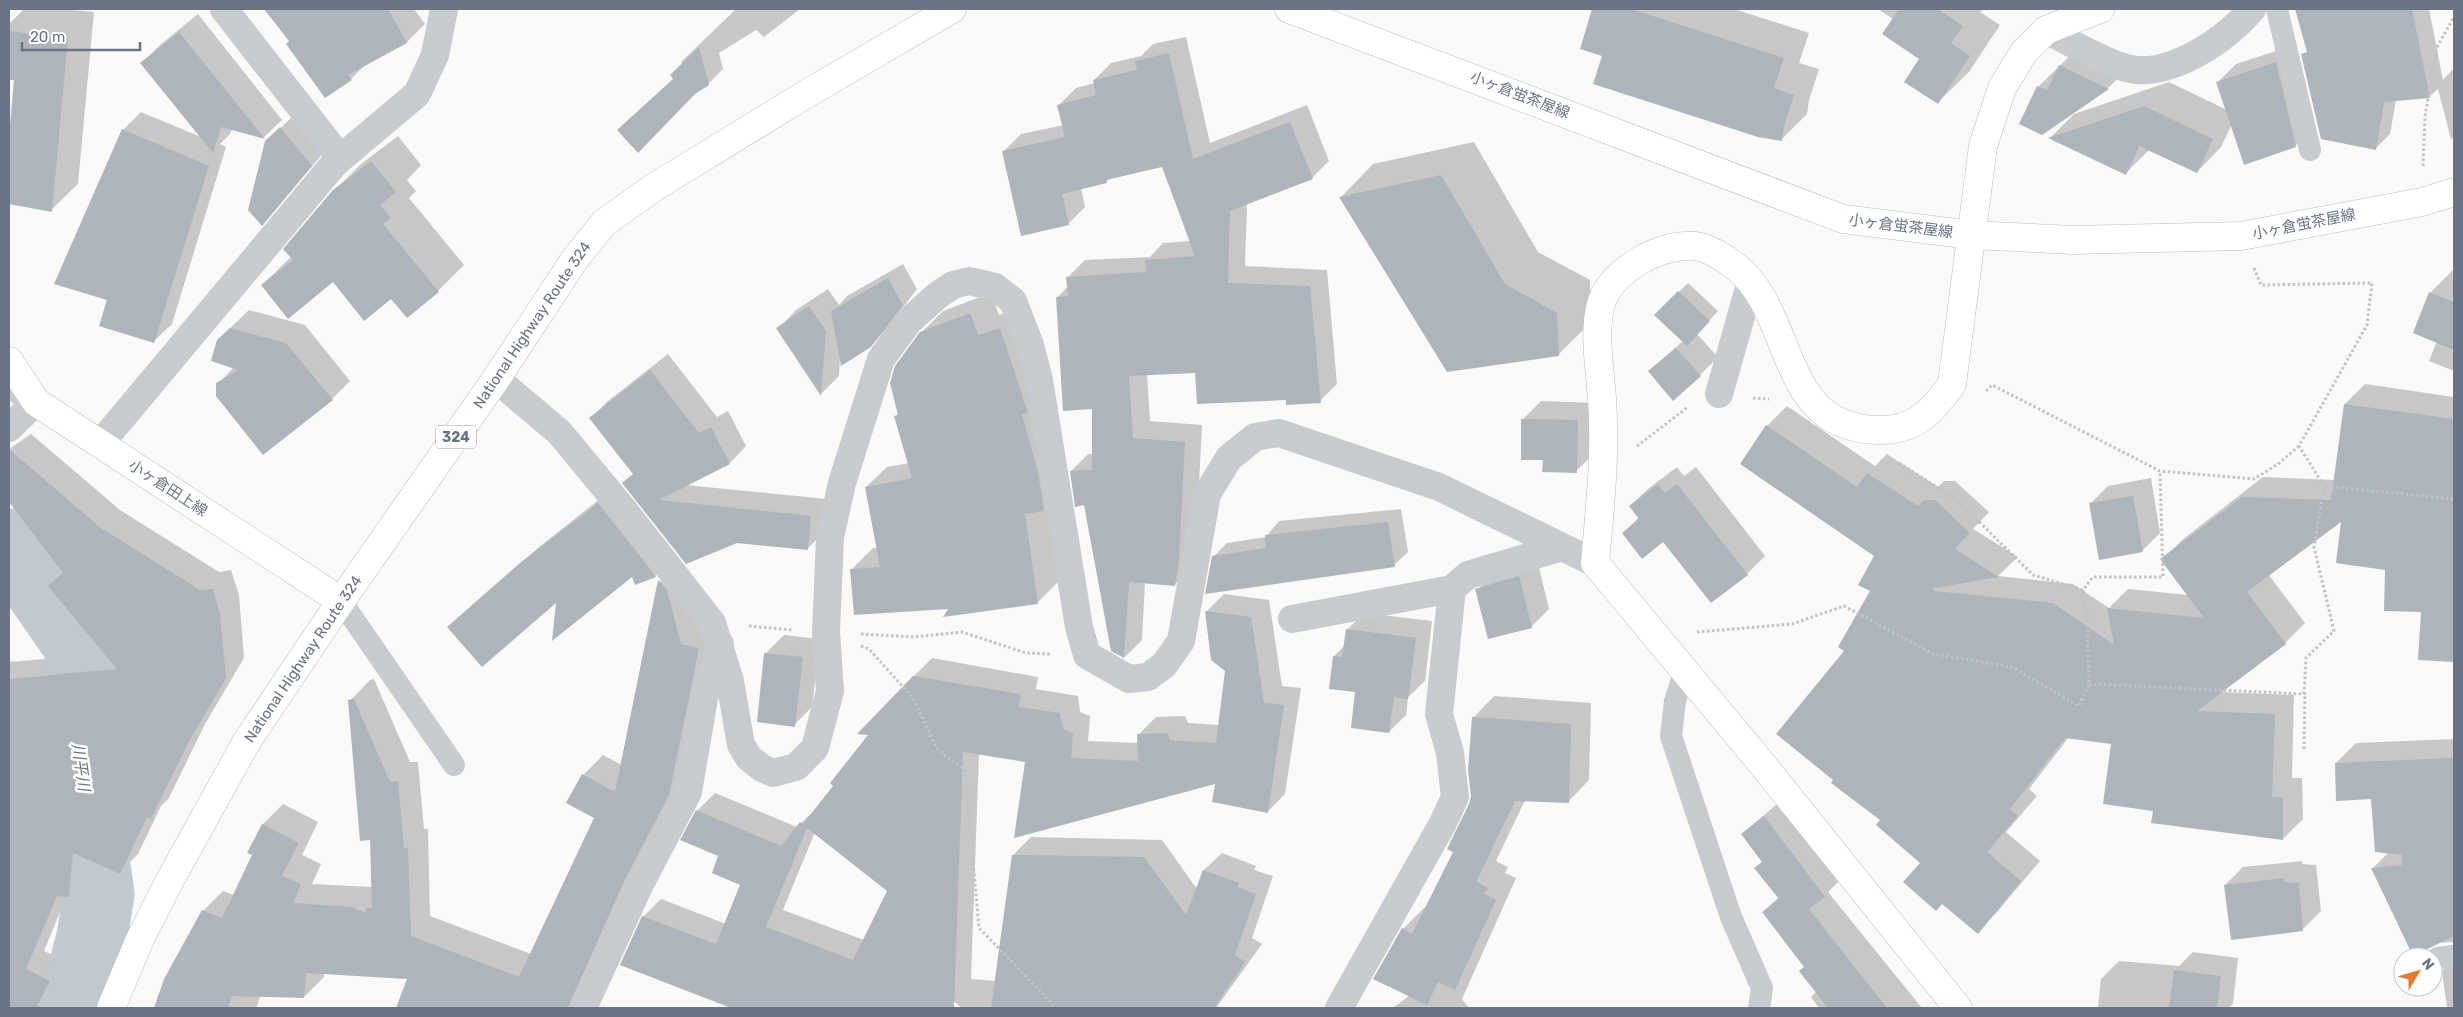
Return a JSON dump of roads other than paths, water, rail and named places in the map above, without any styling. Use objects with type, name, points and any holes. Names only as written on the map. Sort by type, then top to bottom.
[{"type":"main road","name":"National Highway Route 324","points":[[111,1008],[140,939],[170,880],[247,741],[496,379],[575,260],[604,223],[678,172],[952,9]]},
{"type":"main road","name":"小ヶ倉蛍茶屋線","points":[[1289,9],[1376,40],[1843,219],[1972,235],[2072,240],[2241,236],[2422,202],[2454,192]]},
{"type":"main road","points":[[1958,1008],[1758,759],[1684,673],[1594,563],[1604,469],[1605,432],[1598,334],[1601,304],[1612,285],[1629,268],[1650,255],[1670,247],[1696,246],[1735,266],[1751,281],[1768,307],[1797,380],[1811,400],[1830,415],[1849,425],[1869,430],[1892,430],[1918,422],[1939,403],[1952,384],[1983,146],[2002,88],[2024,52],[2046,30],[2100,9]]},
{"type":"main road","name":"小ヶ倉田上線","points":[[9,361],[36,402],[341,602]]},
{"type":"street","points":[[224,9],[340,158]]},
{"type":"street","points":[[100,444],[340,158],[417,94],[436,54],[444,9]]},
{"type":"street","points":[[2046,30],[2127,69],[2162,70],[2195,54],[2239,24],[2252,9]]},
{"type":"street","points":[[496,379],[559,432],[622,508],[716,634],[730,681],[741,745],[749,758],[762,768],[774,772],[796,767],[815,748],[830,691],[826,632],[830,537],[842,483],[881,359],[909,321],[938,295],[953,285],[969,281],[995,287],[1013,301],[1030,345],[1039,380],[1079,627],[1087,655],[1129,679],[1148,677],[1164,665],[1181,641],[1207,494],[1228,458],[1255,437],[1279,433],[1439,487],[1594,563]]},
{"type":"street","points":[[1719,394],[1751,281]]},
{"type":"street","points":[[9,384],[36,402],[9,428]]},
{"type":"street","points":[[1292,619],[1452,589],[1468,575],[1562,547]]},
{"type":"street","points":[[1339,1008],[1443,823],[1455,797],[1450,754],[1440,714],[1452,589]]},
{"type":"street","points":[[584,1008],[639,886],[688,792],[716,634]]},
{"type":"lane","points":[[2277,9],[2310,150]]},
{"type":"lane","points":[[341,602],[454,765]]},
{"type":"lane","points":[[1684,673],[1675,701],[1671,736],[1731,918],[1762,988],[1759,1008]]},
{"type":"waterway","name":"川平川","points":[[9,544],[80,646],[80,684],[76,734],[99,894],[92,937],[74,1008]]}]
